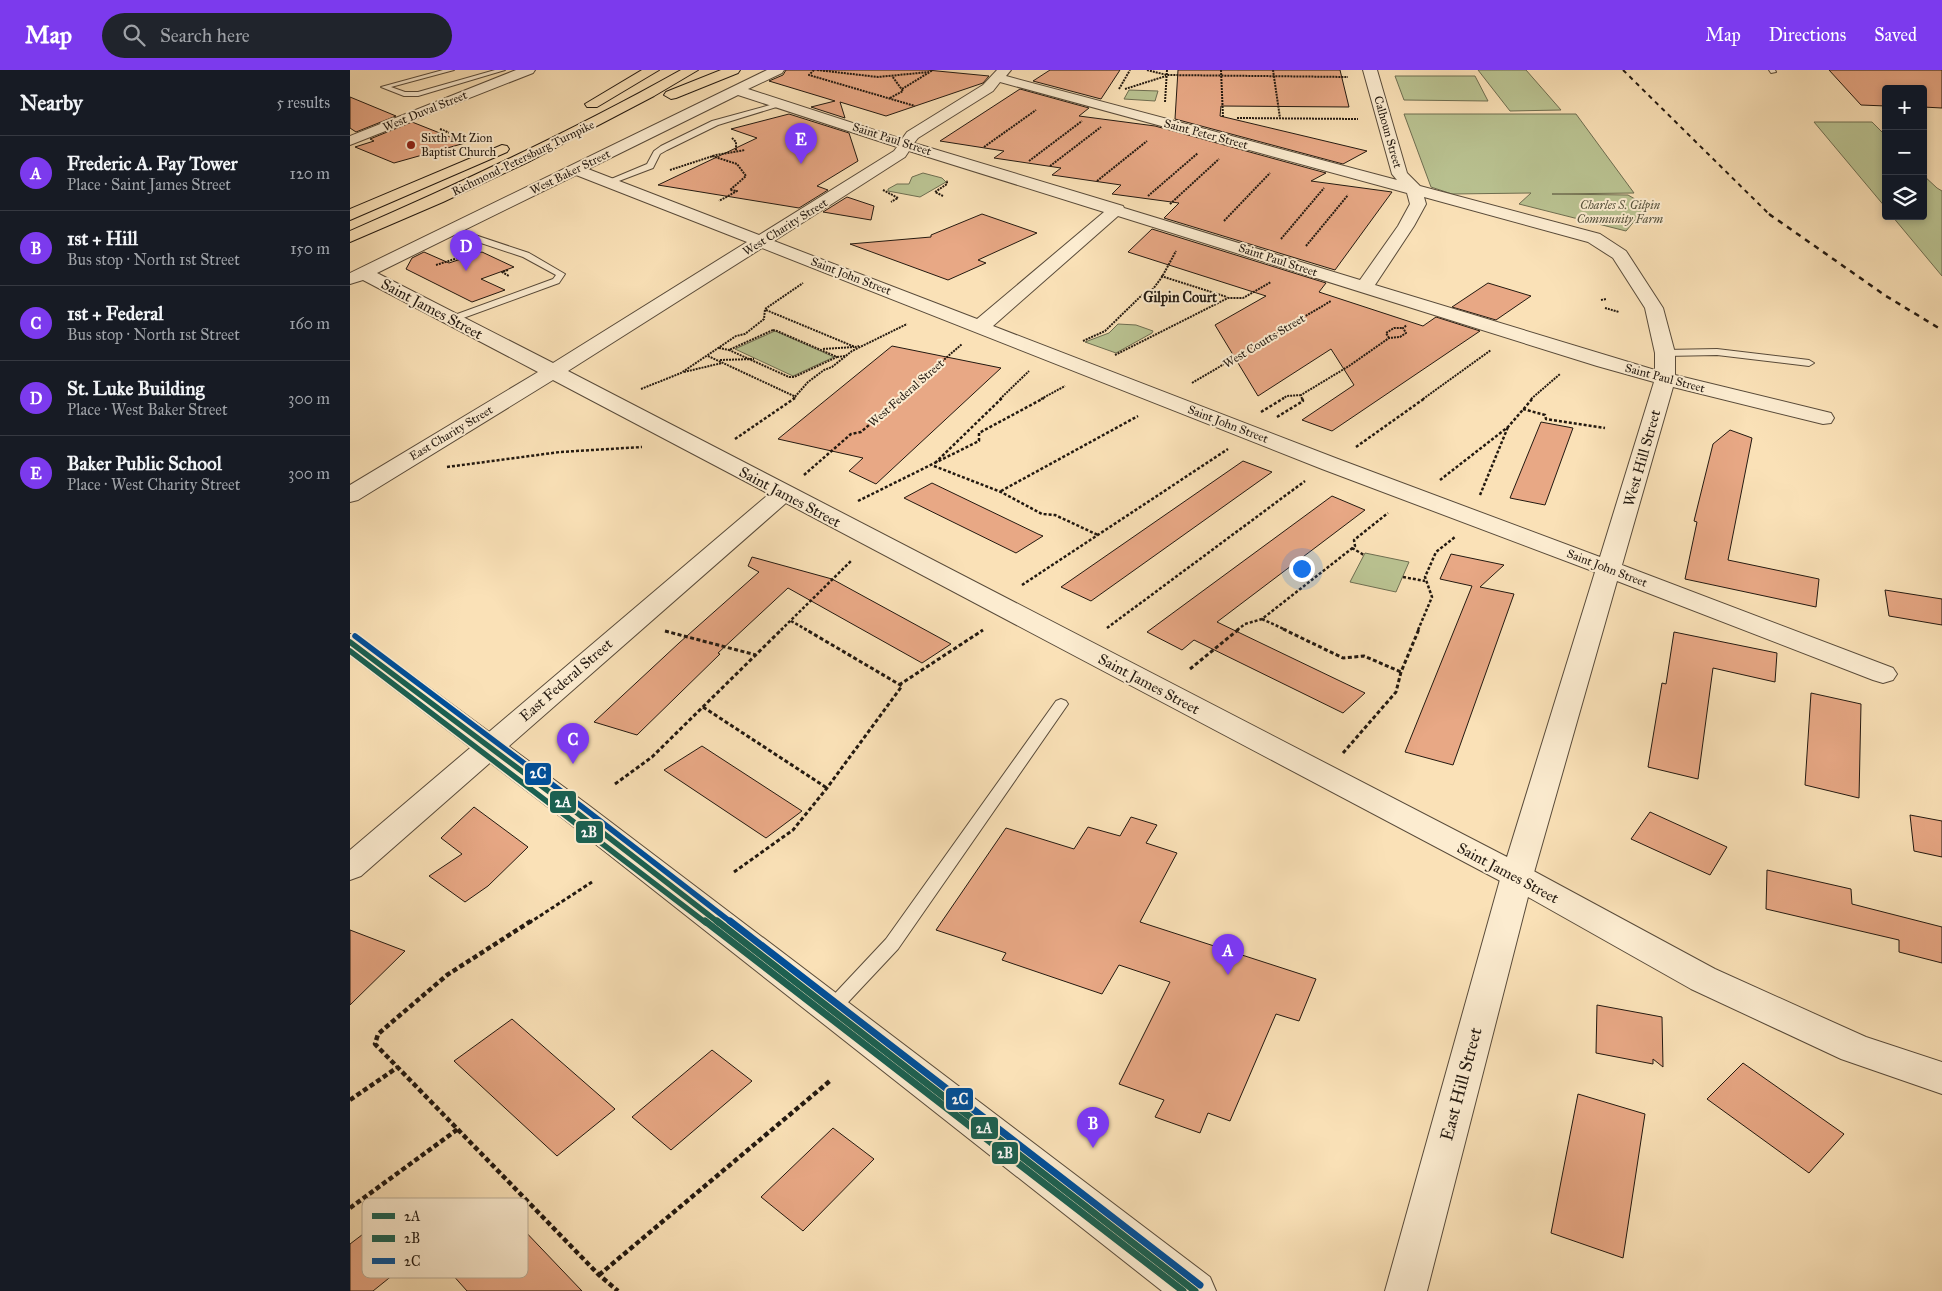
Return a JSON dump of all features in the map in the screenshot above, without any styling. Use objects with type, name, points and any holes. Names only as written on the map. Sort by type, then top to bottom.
[{"type":"highway","name":"Richmond-Petersburg Turnpike","points":[[580,110],[652,70]]},
{"type":"highway","name":"Richmond-Petersburg Turnpike","points":[[350,237],[473,184],[615,113],[691,70]]},
{"type":"highway","points":[[615,113],[657,100],[733,70]]},
{"type":"highway","name":"Richmond-Petersburg Turnpike","points":[[350,216],[515,143]]},
{"type":"highway","points":[[350,205],[489,155]]},
{"type":"street","name":"West Duval Street","points":[[350,141],[499,76],[528,70]]},
{"type":"street","name":"West Baker Street","points":[[357,276],[776,70]]},
{"type":"street","name":"Calhoun Street","points":[[1370,70],[1400,174],[1414,189]]},
{"type":"street","name":"West Charity Street","points":[[553,372],[763,242],[900,154],[912,135],[988,88],[1002,74]]},
{"type":"street","name":"Saint Peter Street","points":[[1002,74],[1414,189]]},
{"type":"street","name":"Saint Paul Street","points":[[737,90],[906,145],[1665,379],[1823,418]]},
{"type":"street","name":"Saint John Street","points":[[576,169],[763,242],[974,333],[1321,460],[1883,674]]},
{"type":"street","points":[[1364,287],[1406,226],[1418,204],[1414,189]]},
{"type":"street","name":"West Hill Street","points":[[1414,189],[1594,238],[1608,246],[1620,255],[1654,308],[1665,353],[1665,379],[1610,569],[1517,876]]},
{"type":"street","points":[[974,333],[1117,209]]},
{"type":"street","name":"Saint James Street","points":[[357,276],[452,319],[553,372],[791,487],[829,516],[1517,876],[1703,979],[1854,1048],[1942,1078]]},
{"type":"street","name":"East Charity Street","points":[[350,495],[553,372]]},
{"type":"street","name":"East Federal Street","points":[[350,868],[791,487]]},
{"type":"street","points":[[350,642],[831,1009],[1195,1291]]},
{"type":"street","name":"East Hill Street","points":[[1406,1291],[1517,876]]},
{"type":"lane","points":[[451,70],[384,87],[404,94],[418,94],[476,79],[499,76]]},
{"type":"lane","points":[[476,79],[499,76]]},
{"type":"lane","points":[[608,182],[650,166],[657,153],[664,148],[715,122],[781,104]]},
{"type":"lane","points":[[451,230],[526,255],[561,274],[556,281],[452,319]]},
{"type":"lane","points":[[1665,353],[1717,352],[1809,362]]},
{"type":"lane","points":[[831,1009],[892,944],[1061,704]]},
{"type":"path","points":[[921,106],[808,75],[816,70],[878,77],[929,72]]},
{"type":"path","points":[[890,99],[903,91],[902,89],[933,70]]},
{"type":"path","points":[[1130,70],[1117,92],[1167,76]]},
{"type":"path","points":[[1147,70],[1167,76],[1352,77]]},
{"type":"path","points":[[1164,106],[1167,70]]},
{"type":"path","points":[[1221,70],[1223,118]]},
{"type":"path","points":[[1273,70],[1280,118]]},
{"type":"path","points":[[892,76],[902,89]]},
{"type":"path","points":[[980,150],[1037,110]]},
{"type":"path","points":[[1025,163],[1089,116]]},
{"type":"path","points":[[1233,118],[1385,120]]},
{"type":"path","points":[[1045,169],[1108,122]]},
{"type":"path","points":[[1094,183],[1147,140]]},
{"type":"path","points":[[1144,199],[1204,148]]},
{"type":"path","points":[[667,170],[693,164],[712,156],[745,150]]},
{"type":"path","points":[[1152,221],[1225,153]]},
{"type":"path","points":[[712,156],[737,164],[746,172],[744,179],[730,190],[737,191],[732,194]]},
{"type":"path","points":[[1223,222],[1276,167]]},
{"type":"path","points":[[943,196],[935,192],[947,184],[946,179]]},
{"type":"path","points":[[1280,240],[1330,182]]},
{"type":"path","points":[[884,186],[884,192],[898,198],[891,202]]},
{"type":"path","points":[[1304,248],[1354,188]]},
{"type":"path","points":[[1082,341],[1105,331],[1141,296],[1148,294],[1188,232]]},
{"type":"path","points":[[431,267],[466,256]]},
{"type":"path","points":[[510,270],[502,272],[510,276]]},
{"type":"path","points":[[1161,276],[1228,298],[1243,298],[1276,279]]},
{"type":"path","points":[[681,373],[736,336],[745,334],[764,319],[765,309],[810,278]]},
{"type":"path","points":[[1110,358],[1228,298]]},
{"type":"path","name":"West Coutts Street","points":[[1185,387],[1335,299]]},
{"type":"path","points":[[1601,300],[1606,299]]},
{"type":"path","points":[[1605,308],[1620,312]]},
{"type":"path","points":[[765,309],[855,347]]},
{"type":"path","points":[[734,441],[796,397],[808,382],[824,370],[832,367],[845,356],[864,345],[911,322]]},
{"type":"path","points":[[1389,338],[1386,333],[1394,328],[1403,328],[1410,322]]},
{"type":"path","points":[[1257,414],[1287,396],[1301,394],[1349,366],[1389,338],[1400,337],[1406,333],[1403,328]]},
{"type":"path","points":[[729,350],[773,330],[838,357]]},
{"type":"path","name":"West Federal Street","points":[[791,487],[850,434],[862,432],[974,333]]},
{"type":"path","points":[[816,350],[864,345]]},
{"type":"path","points":[[718,348],[729,350],[789,377],[794,377],[838,357],[845,356]]},
{"type":"path","points":[[1351,450],[1494,348]]},
{"type":"path","points":[[707,356],[796,397]]},
{"type":"path","points":[[718,361],[754,359]]},
{"type":"path","points":[[637,391],[681,373],[722,363]]},
{"type":"path","points":[[933,466],[1033,367]]},
{"type":"path","points":[[1436,483],[1508,427],[1530,400],[1564,371]]},
{"type":"path","points":[[829,516],[933,466],[979,441],[979,433],[1071,382]]},
{"type":"path","points":[[1272,420],[1303,400],[1301,394]]},
{"type":"path","points":[[1524,409],[1545,415],[1546,418],[1605,428]]},
{"type":"path","points":[[1001,492],[1138,416]]},
{"type":"path","points":[[1478,499],[1508,427]]},
{"type":"path","points":[[1022,584],[1232,446]]},
{"type":"path","points":[[440,468],[560,452],[645,447]]},
{"type":"path","points":[[933,466],[1001,492],[1042,514],[1055,515],[1098,534]]},
{"type":"path","points":[[1107,628],[1312,477]]},
{"type":"path","points":[[1190,669],[1245,624],[1262,619],[1355,546],[1354,540],[1393,510]]},
{"type":"path","points":[[1323,775],[1396,692],[1401,672],[1432,597],[1425,581],[1436,552],[1455,536]]},
{"type":"path","points":[[1352,548],[1364,555]]},
{"type":"path","points":[[615,784],[652,758],[852,560]]},
{"type":"path","points":[[1403,577],[1425,581]]},
{"type":"path","points":[[1262,619],[1343,658],[1364,656],[1401,672]]},
{"type":"path","points":[[734,872],[793,830],[827,788],[902,686],[791,621]]},
{"type":"path","points":[[657,629],[756,655]]},
{"type":"path","points":[[899,685],[983,630]]},
{"type":"path","points":[[703,707],[827,788]]},
{"type":"path","points":[[525,1198],[375,1044],[378,1034],[447,975],[592,882]]},
{"type":"path","points":[[350,1100],[398,1067]]},
{"type":"path","points":[[599,1274],[831,1080]]},
{"type":"path","points":[[364,1198],[458,1129]]},
{"type":"path","points":[[350,1208],[362,1199]]},
{"type":"path","points":[[528,1201],[618,1291]]},
{"type":"green space","points":[[1478,70],[1526,70],[1561,110],[1510,111]]},
{"type":"green space","points":[[1395,76],[1475,76],[1488,101],[1404,100]]},
{"type":"green space","points":[[1129,90],[1158,91],[1155,101],[1124,99]]},
{"type":"green space","name":"Charles S. Gilpin Community Farm","points":[[1404,114],[1576,114],[1634,193],[1552,194],[1628,195],[1647,206],[1626,231],[1519,204],[1531,193],[1452,194],[1431,187]]},
{"type":"green space","points":[[1814,122],[1872,122],[1882,132],[1882,203]]},
{"type":"green space","points":[[923,173],[942,178],[946,182],[920,197],[888,191],[888,189],[897,184],[909,184],[912,177]]},
{"type":"green space","points":[[1927,179],[1942,191],[1942,276],[1895,220],[1927,220]]},
{"type":"green space","points":[[1118,324],[1136,325],[1153,331],[1116,353],[1085,342],[1109,333]]},
{"type":"green space","points":[[775,331],[834,357],[793,376],[735,349]]},
{"type":"green space","points":[[1365,553],[1409,562],[1396,592],[1350,582]]},
{"type":"building","points":[[786,70],[927,70],[989,76],[983,83],[886,116],[840,102],[845,118],[811,107],[835,101],[769,81],[783,75]]},
{"type":"building","points":[[1050,70],[1120,70],[1101,99],[1033,81]]},
{"type":"building","points":[[1178,70],[1340,70],[1349,107],[1221,106],[1220,116],[1367,151],[1343,164],[1175,119]]},
{"type":"building","points":[[1829,70],[1942,70],[1942,108],[1927,107],[1927,85],[1882,85],[1882,106],[1861,105]]},
{"type":"building","points":[[1020,89],[1089,108],[1079,116],[1155,126],[1326,173],[1311,181],[1392,192],[1335,270],[1164,218],[1179,203],[1112,194],[1121,185],[1052,175],[1061,168],[994,158],[1004,151],[940,141]]},
{"type":"building","points":[[350,97],[396,116],[356,132],[350,128]]},
{"type":"building","points":[[789,114],[849,133],[858,161],[817,186],[828,190],[799,208],[658,185],[757,138],[731,129]]},
{"type":"building","name":"Sixth Mt Zion Baptist Church","points":[[412,122],[465,143],[394,163],[355,147],[374,141],[370,139]]},
{"type":"building","points":[[847,197],[874,206],[871,220],[823,212]]},
{"type":"building","points":[[982,214],[1037,233],[978,260],[986,263],[948,280],[850,244],[931,237],[931,235]]},
{"type":"building","points":[[1152,229],[1326,283],[1319,292],[1423,326],[1436,317],[1480,331],[1332,431],[1302,420],[1354,385],[1331,349],[1258,396],[1215,325],[1266,296],[1128,252]]},
{"type":"building","points":[[424,252],[449,263],[482,252],[514,267],[481,279],[505,290],[472,302],[406,269],[412,258]]},
{"type":"building","points":[[1488,283],[1531,296],[1496,320],[1452,307]]},
{"type":"building","points":[[892,346],[1001,368],[876,484],[849,471],[863,458],[778,439]]},
{"type":"building","points":[[1541,422],[1573,428],[1545,505],[1510,498]]},
{"type":"building","points":[[1730,430],[1752,438],[1728,560],[1819,579],[1816,607],[1685,579],[1697,522],[1694,521],[1713,444]]},
{"type":"building","points":[[1243,461],[1272,472],[1091,601],[1061,587]]},
{"type":"building","points":[[932,483],[1043,536],[1016,553],[904,498]]},
{"type":"building","points":[[1332,496],[1365,510],[1217,622],[1365,693],[1343,713],[1194,640],[1182,650],[1147,632]]},
{"type":"building","points":[[1451,554],[1504,565],[1480,587],[1514,594],[1453,765],[1405,752],[1472,586],[1440,579]]},
{"type":"building","points":[[752,557],[832,579],[951,644],[922,663],[788,588],[718,653],[720,654],[637,735],[594,722],[759,572],[748,566]]},
{"type":"building","points":[[1885,590],[1942,599],[1942,625],[1889,616]]},
{"type":"building","points":[[1674,632],[1777,653],[1775,682],[1713,668],[1698,779],[1648,767],[1662,683],[1666,684]]},
{"type":"building","points":[[1811,693],[1861,704],[1859,798],[1805,785]]},
{"type":"building","points":[[702,746],[802,811],[766,838],[664,770]]},
{"type":"building","points":[[474,807],[528,847],[488,886],[465,902],[429,876],[462,854],[441,838]]},
{"type":"building","points":[[1650,812],[1727,847],[1710,875],[1631,839]]},
{"type":"building","points":[[1910,815],[1942,821],[1942,857],[1914,851]]},
{"type":"building","points":[[1131,817],[1157,825],[1146,843],[1177,853],[1140,922],[1316,979],[1299,1021],[1276,1014],[1230,1121],[1208,1113],[1200,1133],[1155,1117],[1164,1100],[1119,1084],[1170,982],[1119,965],[1102,994],[1002,960],[1006,953],[936,930],[1006,828],[1074,849],[1088,827],[1120,836]]},
{"type":"building","points":[[1767,870],[1851,889],[1852,904],[1942,927],[1942,963],[1899,952],[1899,940],[1766,909]]},
{"type":"building","points":[[350,930],[405,951],[350,1005]]},
{"type":"building","points":[[1597,1005],[1662,1017],[1663,1067],[1653,1059],[1653,1064],[1596,1053]]},
{"type":"building","points":[[512,1019],[615,1109],[557,1156],[454,1061]]},
{"type":"building","points":[[712,1050],[752,1081],[671,1150],[632,1117]]},
{"type":"building","points":[[1743,1063],[1844,1134],[1809,1173],[1707,1099]]},
{"type":"building","points":[[1578,1094],[1645,1114],[1623,1258],[1551,1233]]},
{"type":"building","points":[[833,1128],[874,1159],[803,1231],[761,1197]]},
{"type":"building","points":[[528,1234],[582,1291],[467,1291],[455,1278],[528,1278]]},
{"type":"building","points":[[362,1235],[362,1278],[389,1278],[373,1291],[350,1291],[350,1244]]},
{"type":"railway","points":[[1623,70],[1771,216]]},
{"type":"railway","points":[[1769,214],[1886,296],[1942,330]]},
{"type":"transit line","name":"2C","points":[[355,636],[581,806],[1200,1285]]},
{"type":"transit line","name":"2A","points":[[350,642],[576,812],[1195,1291]]},
{"type":"transit line","name":"2B","points":[[350,651],[571,818],[1183,1291]]},
{"type":"place","name":"Sixth Mt Zion Baptist Church","points":[[411,145]]},
{"type":"place","name":"Baker Public School","points":[[801,164]]},
{"type":"place","name":"St. Luke Building","points":[[466,271]]},
{"type":"place","name":"1st + Federal","points":[[573,764]]},
{"type":"place","name":"Frederic A. Fay Tower","points":[[1228,975]]},
{"type":"place","name":"1st + Hill","points":[[1093,1148]]},
{"type":"district","name":"Gilpin Court","points":[[1180,297]]}]
